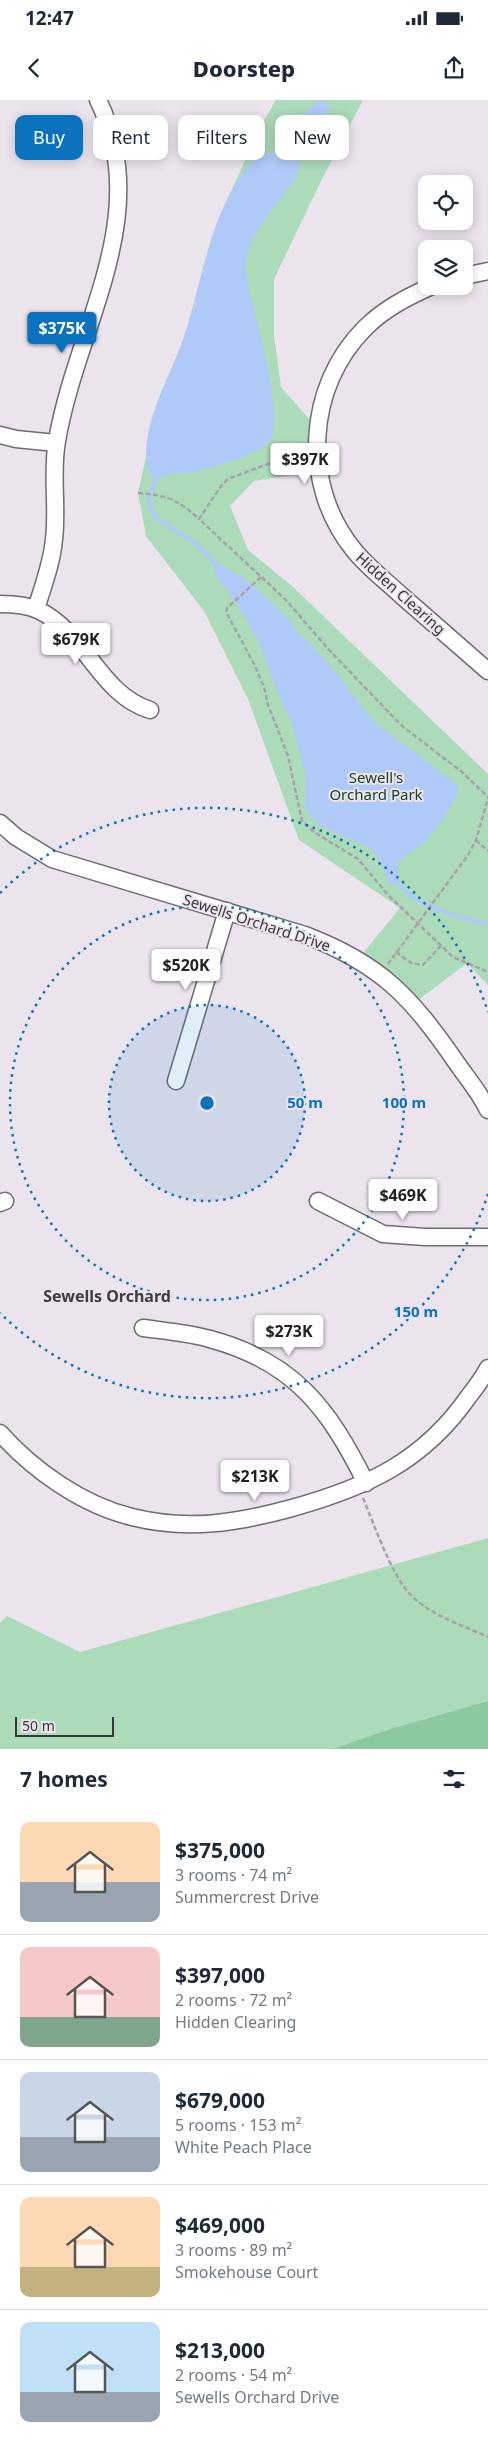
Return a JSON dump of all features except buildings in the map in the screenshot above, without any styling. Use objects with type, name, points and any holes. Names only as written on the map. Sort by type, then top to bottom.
[{"type":"street","points":[[36,609],[51,561],[54,539],[56,443],[72,374],[106,275],[118,218],[118,161],[112,136],[98,100]]},
{"type":"street","points":[[473,274],[488,271]]},
{"type":"street","name":"Hidden Clearing","points":[[418,294],[383,313],[350,345],[337,365],[327,385],[320,408],[316,447],[318,471],[324,492],[341,532],[353,550],[373,570],[488,670]]},
{"type":"street","points":[[0,435],[16,439],[56,443]]},
{"type":"street","points":[[0,604],[36,609],[70,633],[124,698],[137,706],[150,710]]},
{"type":"street","name":"Sewells Orchard Drive","points":[[0,823],[16,837],[52,859],[227,911],[333,946],[380,974],[404,994],[425,1017],[488,1110]]},
{"type":"street","points":[[176,1081],[227,911]]},
{"type":"street","points":[[318,1201],[383,1234],[425,1237],[488,1237]]},
{"type":"street","points":[[143,1328],[209,1339],[253,1354],[277,1368],[319,1405],[346,1442],[362,1485]]},
{"type":"street","points":[[0,1432],[42,1470],[69,1489],[101,1506],[130,1517],[157,1522],[209,1525],[238,1521],[325,1499],[362,1485],[418,1452],[443,1430],[487,1372]]},
{"type":"path","points":[[199,519],[221,486],[228,479],[316,447]]},
{"type":"path","points":[[138,493],[159,494],[176,500],[199,519],[286,600],[329,650],[402,726],[456,767],[488,797],[476,840],[435,900],[380,974]]},
{"type":"path","points":[[261,578],[229,606],[226,612],[260,676],[288,756],[302,821],[314,832],[358,859],[389,896],[441,946],[459,960],[488,972]]},
{"type":"path","points":[[476,840],[488,851]]},
{"type":"path","points":[[396,952],[411,963],[423,965],[441,946]]},
{"type":"path","points":[[362,1485],[396,1571],[408,1591],[422,1604],[488,1637]]},
{"type":"green space","name":"Sewell's Orchard Park","points":[[276,100],[363,100],[349,127],[349,115],[275,115],[275,160],[332,160],[274,279],[274,336],[281,387],[317,428],[318,471],[254,481],[230,506],[248,550],[292,586],[488,774],[488,985],[467,963],[413,1004],[358,959],[400,908],[299,840],[248,699],[204,611],[146,536],[138,493],[155,415],[184,337],[224,207],[245,160],[265,160],[265,119]]},
{"type":"green space","points":[[488,1538],[488,1701],[393,1728],[332,1749],[0,1749],[0,1623],[7,1616],[80,1652]]},
{"type":"green space","points":[[488,1701],[488,1749],[332,1749],[393,1728]]},
{"type":"water","points":[[321,101],[328,104],[330,110],[327,115],[303,115]]},
{"type":"water","points":[[275,151],[275,160],[300,160],[296,177],[255,235],[246,260],[249,289],[271,388],[274,411],[273,430],[268,443],[256,451],[198,471],[165,476],[154,480],[146,462],[146,446],[153,414],[184,337],[214,232],[231,192],[243,173],[253,160],[265,160],[265,153]]},
{"type":"water","points":[[213,560],[248,581],[290,620],[299,635],[308,641],[339,676],[375,723],[458,785],[458,791],[451,806],[435,830],[422,844],[398,863],[399,878],[391,886],[378,858],[370,848],[319,825],[305,808],[305,773],[293,727],[259,643],[239,607],[215,575]]},
{"type":"waterway","points":[[156,477],[149,498],[150,507],[155,517],[196,544],[215,563]]},
{"type":"waterway","points":[[395,879],[402,888],[423,903],[450,914],[488,924]]},
{"type":"district","name":"Sewells Orchard","points":[[107,1296]]}]
